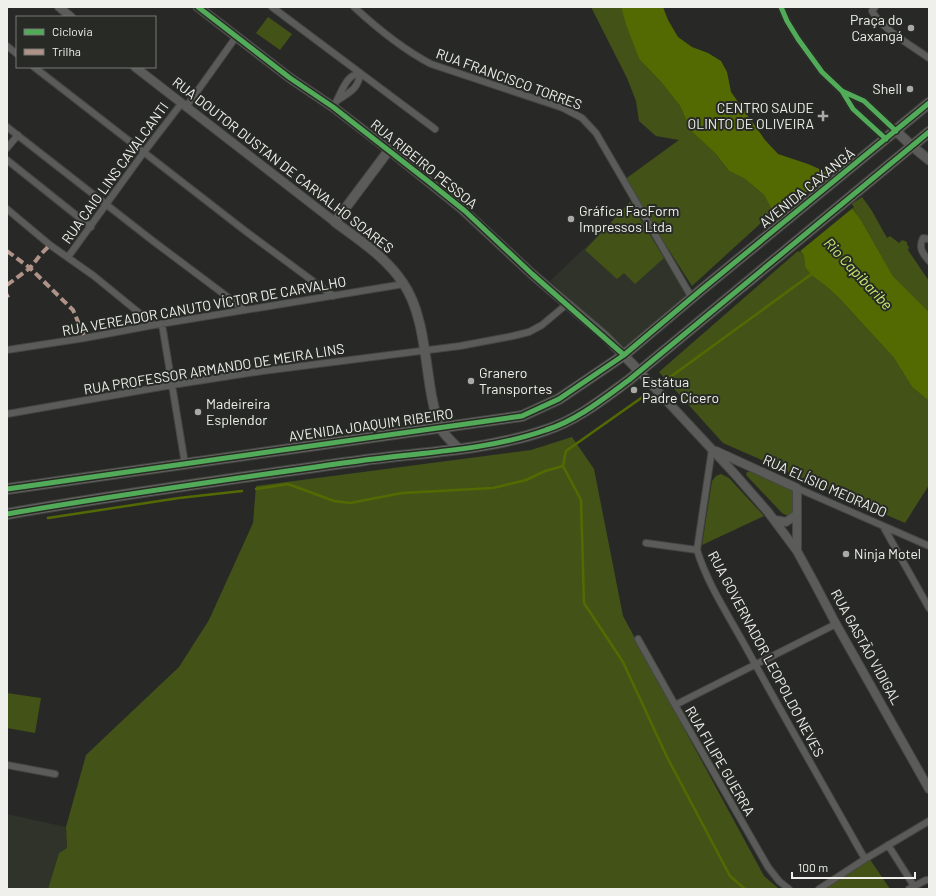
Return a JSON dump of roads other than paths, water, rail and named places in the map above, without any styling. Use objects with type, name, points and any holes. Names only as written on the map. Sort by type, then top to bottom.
[{"type":"main road","name":"RUA RIBEIRO PESSOA","points":[[198,7],[290,78],[336,104],[389,150],[465,211],[624,355]]},
{"type":"main road","name":"AVENIDA CAXANGÁ","points":[[700,291],[929,103]]},
{"type":"main road","points":[[896,131],[929,160]]},
{"type":"main road","points":[[7,514],[190,484],[497,443],[553,428],[588,408],[626,382],[714,311],[929,132]]},
{"type":"main road","points":[[335,222],[389,150]]},
{"type":"main road","name":"RUA DOUTOR DUSTAN DE CARVALHO SOARES","points":[[335,222],[380,256],[404,284],[419,321],[429,383],[440,427],[458,448]]},
{"type":"main road","name":"AVENIDA JOAQUIM RIBEIRO","points":[[7,489],[522,416],[560,399],[624,355],[700,291]]},
{"type":"main road","name":"RUA GASTÃO VIDIGAL","points":[[624,355],[639,371]]},
{"type":"street","points":[[59,7],[71,16]]},
{"type":"street","points":[[272,7],[436,129]]},
{"type":"street","name":"RUA FRANCISCO TORRES","points":[[354,7],[392,39],[414,55],[431,64],[563,108],[582,118],[596,133],[692,298]]},
{"type":"street","points":[[781,7],[787,21],[809,56],[822,72],[842,91],[853,109],[886,139]]},
{"type":"street","points":[[875,7],[872,11],[882,25],[929,58]]},
{"type":"street","name":"RUA CAIO LINS CAVALCANTI","points":[[68,257],[144,152],[184,106],[236,37]]},
{"type":"street","points":[[7,46],[16,53]]},
{"type":"street","points":[[35,68],[244,230],[333,296]]},
{"type":"street","name":"RUA DOUTOR DUSTAN DE CARVALHO SOARES","points":[[135,68],[335,222]]},
{"type":"street","points":[[336,104],[351,76],[360,73]]},
{"type":"street","points":[[336,104],[354,89],[359,82],[360,73]]},
{"type":"street","points":[[842,91],[864,101],[896,131]]},
{"type":"street","points":[[7,127],[245,310]]},
{"type":"street","points":[[7,148],[18,135]]},
{"type":"street","points":[[7,160],[91,227]]},
{"type":"street","points":[[7,209],[50,245],[68,257],[154,325]]},
{"type":"street","points":[[929,239],[922,238],[920,244],[922,253],[929,261]]},
{"type":"street","name":"RUA VEREADOR CANUTO VÍCTOR DE CARVALHO","points":[[7,350],[404,284]]},
{"type":"street","name":"RUA PROFESSOR ARMANDO DE MEIRA LINS","points":[[7,414],[172,385],[263,371],[460,346],[513,336],[528,332],[542,325],[567,304]]},
{"type":"street","points":[[162,324],[185,464]]},
{"type":"street","name":"RUA GASTÃO VIDIGAL","points":[[639,371],[712,449],[775,520],[797,551],[836,624],[929,789]]},
{"type":"street","name":"RUA ELÍSIO MEDRADO","points":[[712,449],[929,546]]},
{"type":"street","name":"RUA GOVERNADOR LEOPOLDO NEVES","points":[[712,449],[697,550],[705,571],[756,665],[865,859]]},
{"type":"street","points":[[797,488],[797,551]]},
{"type":"street","points":[[775,520],[786,522],[796,515]]},
{"type":"street","points":[[883,526],[929,608]]},
{"type":"street","points":[[646,543],[697,550]]},
{"type":"street","points":[[675,705],[836,624]]},
{"type":"street","name":"RUA FILIPE GUERRA","points":[[638,639],[768,867],[779,881],[789,889]]},
{"type":"street","points":[[7,765],[55,774]]},
{"type":"street","points":[[819,889],[865,859],[929,821]]},
{"type":"street","points":[[888,845],[912,887],[929,880]]},
{"type":"water","name":"Rio Capibaribe","points":[[621,7],[663,7],[668,20],[678,37],[692,47],[708,53],[721,61],[727,72],[731,92],[765,140],[778,154],[824,171],[861,220],[893,276],[929,312],[929,401],[912,387],[894,358],[839,298],[811,275],[805,267],[804,256],[773,212],[764,195],[745,179],[729,171],[716,154],[691,131],[680,106],[661,82],[639,59]]},
{"type":"waterway","points":[[662,383],[813,273]]},
{"type":"waterway","points":[[644,396],[566,451],[563,466],[581,500],[584,603],[623,662],[667,757],[730,876],[745,889]]},
{"type":"waterway","points":[[256,489],[288,484],[334,501],[350,503],[402,493],[493,488],[526,480],[545,471],[563,466]]},
{"type":"waterway","points":[[48,518],[179,498],[242,491]]},
{"type":"place","name":"Praça do Caxangá","points":[[911,28]]},
{"type":"place","name":"Shell","points":[[910,89]]},
{"type":"place","name":"CENTRO SAUDE OLINTO DE OLIVEIRA","points":[[823,116]]},
{"type":"place","name":"Gráfica FacForm Impressos Ltda","points":[[571,219]]},
{"type":"place","name":"Granero Transportes","points":[[471,381]]},
{"type":"place","name":"Estátua Padre Cícero","points":[[634,390]]},
{"type":"place","name":"Madeireira Esplendor","points":[[198,412]]},
{"type":"place","name":"Ninja Motel","points":[[846,554]]}]
